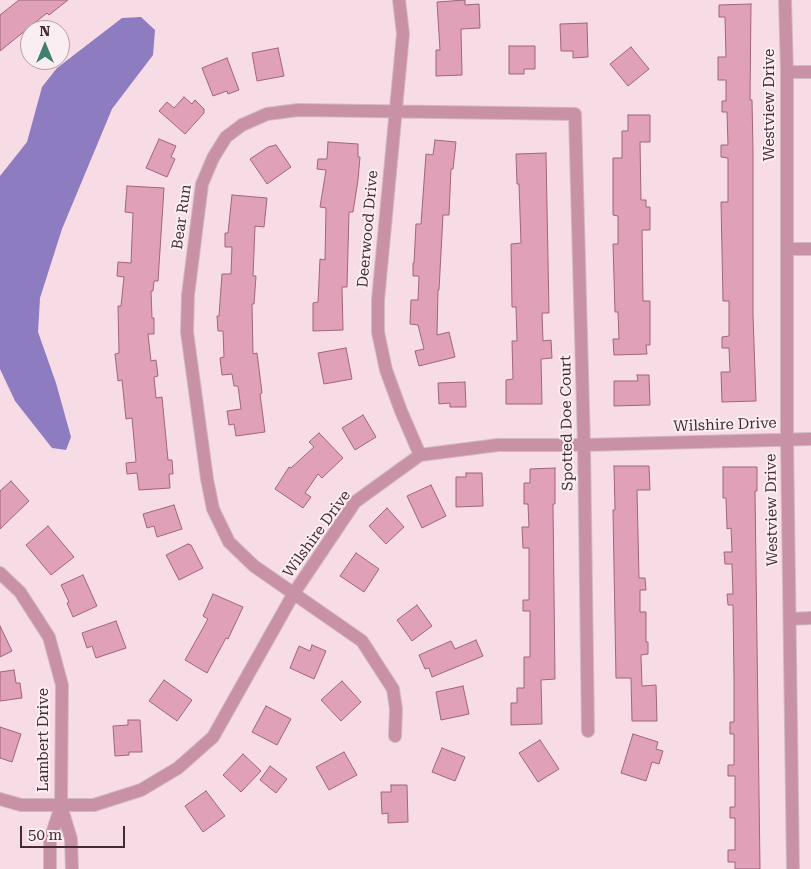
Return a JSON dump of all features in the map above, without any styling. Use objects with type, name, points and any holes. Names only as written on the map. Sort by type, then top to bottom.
[{"type":"street","name":"Deerwood Drive","points":[[399,0],[402,34],[378,300],[378,332],[386,370],[420,455]]},
{"type":"street","name":"Westview Drive","points":[[785,0],[787,72],[787,439],[793,869]]},
{"type":"street","points":[[787,72],[811,72]]},
{"type":"street","name":"Bear Run","points":[[395,736],[396,709],[393,689],[362,641],[254,566],[229,542],[213,509],[206,478],[186,332],[188,295],[202,184],[213,158],[226,137],[242,125],[267,114],[298,110],[574,114]]},
{"type":"street","name":"Spotted Doe Court","points":[[574,114],[584,445],[588,730]]},
{"type":"street","points":[[787,249],[811,249]]},
{"type":"street","name":"Wilshire Drive","points":[[0,799],[21,805],[94,805],[142,790],[178,768],[213,738],[294,594],[356,502],[420,455],[498,445],[584,445],[811,439]]},
{"type":"street","name":"Lambert Drive","points":[[0,573],[20,592],[49,637],[62,685],[61,806],[71,839],[72,869]]},
{"type":"street","points":[[790,619],[811,618]]},
{"type":"street","name":"Lambert Drive","points":[[50,869],[50,840],[61,806]]},
{"type":"shaded area","points":[[141,17],[155,30],[153,55],[112,109],[62,229],[40,298],[38,332],[56,383],[71,437],[66,450],[52,448],[15,401],[0,369],[0,176],[27,142],[42,87],[55,70],[70,70],[70,58],[122,18]]},
{"type":"building","points":[[19,0],[68,0],[49,15],[47,13],[38,20],[20,20],[20,35],[0,51],[0,15]]},
{"type":"building","points":[[465,0],[465,5],[479,4],[480,28],[461,29],[462,75],[436,76],[436,50],[440,50],[437,2]]},
{"type":"building","points":[[751,4],[750,100],[752,100],[753,315],[756,401],[722,402],[721,372],[730,372],[729,348],[722,348],[722,337],[729,336],[729,301],[723,301],[721,202],[728,202],[728,158],[721,157],[721,145],[728,145],[727,112],[722,112],[722,101],[726,101],[726,80],[718,80],[718,57],[726,57],[725,17],[719,17],[719,5]]},
{"type":"building","points":[[587,23],[588,57],[573,58],[573,51],[561,51],[560,24]]},
{"type":"building","points":[[509,46],[535,46],[535,69],[524,69],[524,74],[509,74]]},
{"type":"building","points":[[631,47],[649,69],[628,86],[610,64]]},
{"type":"building","points":[[278,48],[284,76],[257,81],[252,53]]},
{"type":"building","points":[[227,58],[239,90],[228,94],[227,91],[213,96],[202,68]]},
{"type":"building","points":[[184,97],[192,104],[195,100],[204,109],[204,113],[185,134],[159,111],[167,102],[174,108]]},
{"type":"building","points":[[628,115],[650,115],[650,142],[640,142],[641,200],[646,200],[646,207],[650,207],[650,230],[642,230],[643,301],[650,301],[650,345],[646,345],[647,354],[614,355],[613,339],[619,339],[618,312],[615,312],[613,244],[618,244],[618,216],[613,215],[613,158],[622,158],[622,131],[628,131]]},
{"type":"building","points":[[159,139],[176,146],[171,157],[175,159],[167,177],[146,168]]},
{"type":"building","points":[[435,140],[456,142],[453,169],[451,169],[449,215],[443,215],[437,335],[449,332],[455,357],[419,366],[415,351],[424,349],[418,325],[410,324],[411,300],[418,300],[419,276],[413,276],[413,263],[416,224],[421,224],[426,154],[433,155]]},
{"type":"building","points":[[328,142],[358,144],[358,157],[360,157],[353,212],[349,212],[347,287],[342,287],[343,330],[313,331],[313,303],[318,302],[320,259],[325,260],[326,208],[320,207],[326,170],[317,169],[318,159],[327,159]]},
{"type":"building","points":[[276,145],[291,167],[267,184],[250,159],[268,147]]},
{"type":"building","points":[[546,153],[549,313],[542,313],[543,341],[551,340],[552,358],[541,359],[542,404],[506,404],[506,380],[513,379],[512,341],[517,341],[516,307],[512,307],[511,244],[521,243],[516,154]]},
{"type":"building","points":[[127,186],[164,188],[158,281],[154,281],[153,291],[151,291],[154,334],[148,334],[151,361],[156,360],[158,376],[154,377],[156,398],[162,397],[168,460],[172,460],[173,474],[169,474],[170,488],[139,490],[137,473],[127,474],[126,463],[136,462],[132,418],[126,419],[122,380],[118,381],[115,354],[119,353],[118,306],[121,306],[124,277],[117,276],[118,262],[131,263],[133,213],[125,212]]},
{"type":"building","points":[[232,195],[267,198],[264,227],[255,226],[253,276],[256,276],[254,304],[252,304],[253,354],[257,353],[265,432],[236,436],[234,424],[229,425],[227,411],[241,409],[238,386],[234,386],[232,374],[222,375],[220,358],[224,357],[223,331],[218,331],[217,316],[219,316],[222,274],[231,274],[232,247],[225,247],[225,233],[228,233]]},
{"type":"building","points":[[346,348],[352,379],[324,384],[318,353]]},
{"type":"building","points":[[637,375],[649,375],[650,405],[614,406],[614,381],[638,381]]},
{"type":"building","points":[[465,382],[466,407],[450,407],[450,403],[439,404],[438,383]]},
{"type":"building","points":[[363,415],[376,437],[355,450],[342,428]]},
{"type":"building","points":[[319,433],[343,458],[322,478],[318,474],[305,493],[311,497],[303,508],[275,489],[289,467],[291,468],[314,447],[309,442]]},
{"type":"building","points":[[614,466],[649,466],[650,490],[637,490],[639,578],[645,578],[646,590],[640,590],[640,612],[646,612],[646,642],[648,642],[648,654],[641,655],[642,686],[656,685],[657,721],[632,721],[631,678],[616,678]]},
{"type":"building","points":[[723,467],[757,467],[757,491],[755,491],[760,869],[735,869],[735,862],[728,862],[728,850],[735,850],[735,818],[730,818],[730,807],[735,807],[735,776],[728,776],[728,765],[734,765],[734,734],[730,734],[730,722],[734,722],[734,680],[733,605],[728,605],[727,594],[733,594],[732,564],[725,564],[724,552],[732,552],[731,528],[727,529],[726,498],[723,498]]},
{"type":"building","points":[[555,468],[555,504],[553,504],[555,679],[541,680],[542,724],[511,725],[511,703],[517,703],[517,688],[524,688],[524,657],[530,657],[530,611],[523,611],[523,600],[529,600],[529,548],[523,548],[522,527],[529,527],[528,504],[524,504],[524,483],[530,483],[530,469]]},
{"type":"building","points":[[466,473],[482,473],[483,506],[456,507],[456,477],[466,477]]},
{"type":"building","points":[[11,481],[29,501],[0,529],[0,491]]},
{"type":"building","points":[[431,485],[446,516],[422,528],[407,496]]},
{"type":"building","points":[[174,505],[182,529],[157,537],[154,526],[147,528],[143,514]]},
{"type":"building","points":[[387,508],[404,527],[386,544],[369,526]]},
{"type":"building","points":[[48,526],[74,557],[51,575],[26,545]]},
{"type":"building","points":[[188,544],[191,545],[203,568],[179,580],[166,555]]},
{"type":"building","points":[[356,553],[379,569],[364,592],[340,576]]},
{"type":"building","points":[[83,575],[97,606],[73,617],[67,603],[69,602],[61,585]]},
{"type":"building","points":[[213,594],[243,607],[228,639],[226,638],[207,673],[185,660],[208,619],[203,616]]},
{"type":"building","points":[[417,605],[432,626],[412,641],[397,620]]},
{"type":"building","points":[[116,621],[126,648],[96,658],[92,646],[87,648],[82,633]]},
{"type":"building","points":[[0,626],[12,651],[0,657]]},
{"type":"building","points":[[476,640],[483,656],[432,677],[429,668],[425,669],[419,655],[451,641],[455,649]]},
{"type":"building","points":[[312,645],[326,651],[314,679],[290,668],[299,646],[310,651]]},
{"type":"building","points":[[14,670],[16,683],[20,683],[22,698],[0,701],[0,672]]},
{"type":"building","points":[[164,680],[192,700],[177,721],[149,701]]},
{"type":"building","points":[[342,681],[361,702],[341,721],[321,700]]},
{"type":"building","points":[[463,686],[469,714],[441,720],[436,692]]},
{"type":"building","points":[[266,706],[291,719],[277,745],[252,732]]},
{"type":"building","points":[[128,720],[140,720],[142,752],[129,752],[129,755],[115,756],[113,726],[128,725]]},
{"type":"building","points":[[0,727],[21,734],[12,762],[0,758]]},
{"type":"building","points":[[633,734],[658,742],[656,749],[663,751],[659,764],[652,762],[646,781],[621,773]]},
{"type":"building","points":[[540,740],[559,769],[538,782],[519,753]]},
{"type":"building","points":[[442,748],[465,757],[455,781],[432,772]]},
{"type":"building","points":[[344,752],[357,775],[329,790],[316,767]]},
{"type":"building","points":[[243,754],[261,771],[241,792],[223,775]]},
{"type":"building","points":[[270,766],[287,779],[276,793],[260,780]]},
{"type":"building","points":[[391,785],[407,785],[408,822],[388,823],[388,813],[382,814],[381,792],[391,792]]},
{"type":"building","points":[[206,791],[225,816],[203,832],[185,806]]}]
